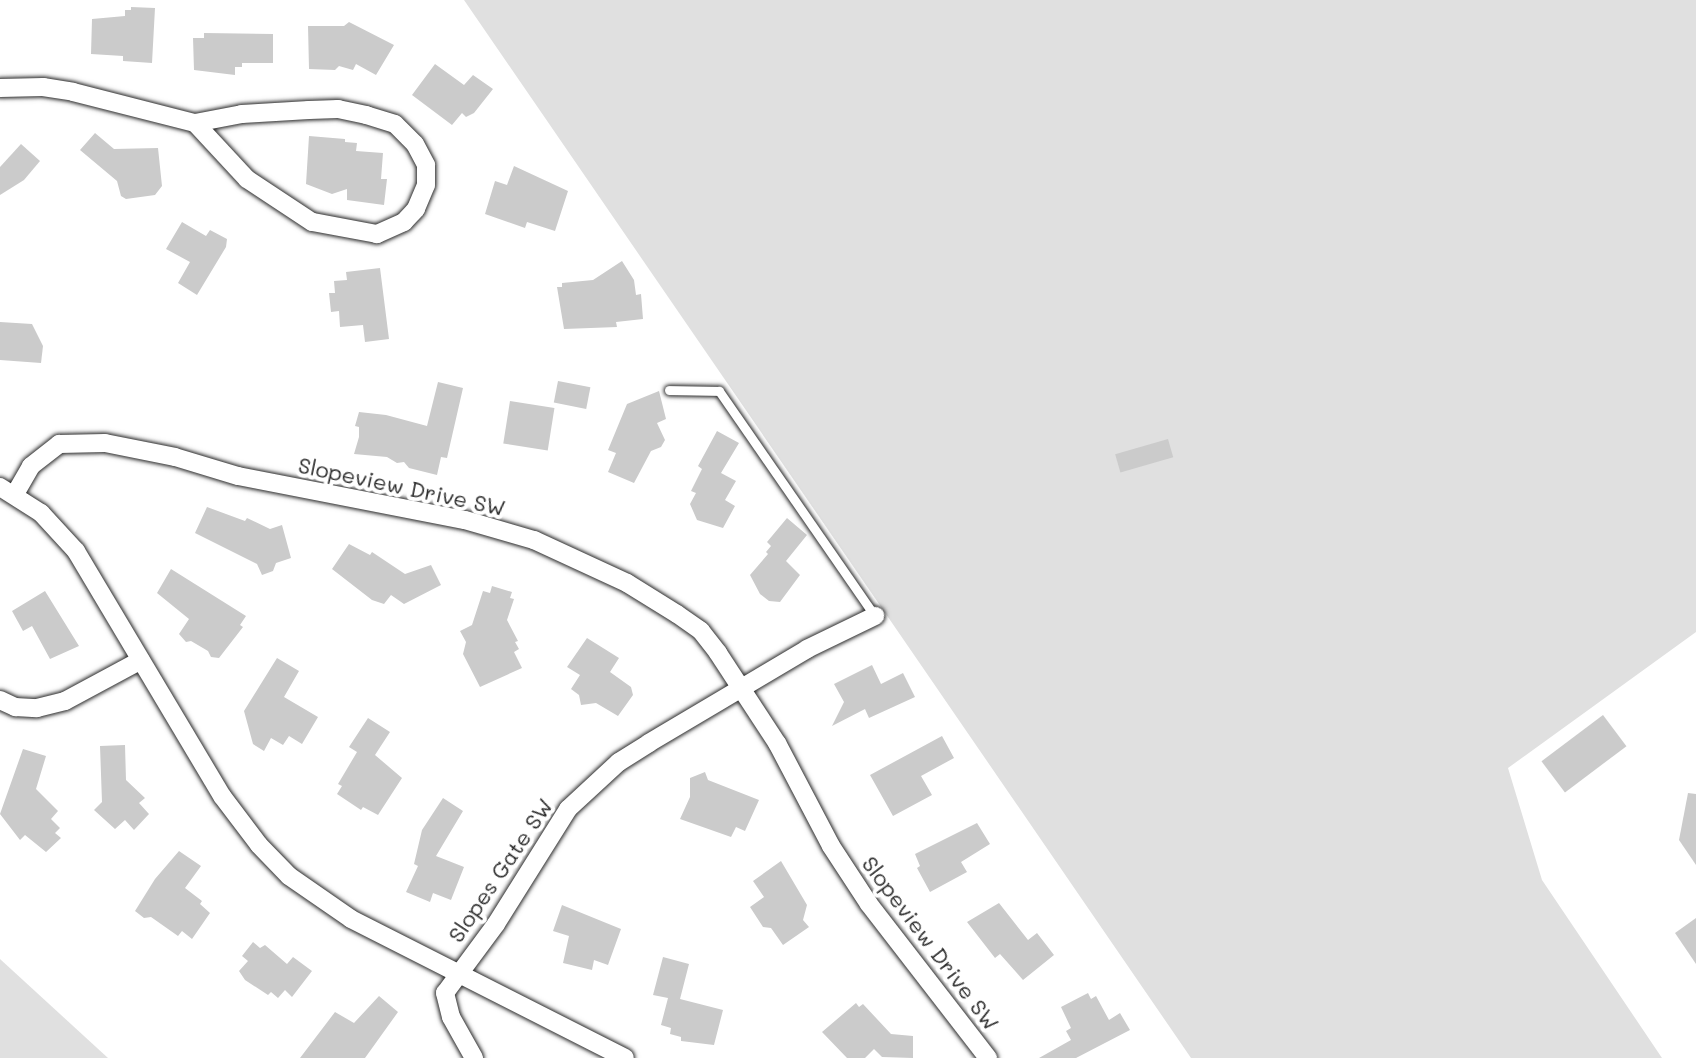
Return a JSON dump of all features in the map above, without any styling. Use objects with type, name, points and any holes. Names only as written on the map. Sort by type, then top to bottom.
[{"type":"street","points":[[0,88],[43,87],[73,92],[195,123],[242,114],[309,110],[338,109],[366,115],[395,124],[415,144],[426,165],[426,185],[416,209],[404,222],[377,234],[312,222],[247,179],[195,123]]},
{"type":"street","name":"Slopeview Drive SW","points":[[625,1058],[351,919],[289,876],[259,845],[222,796],[76,551],[41,513],[8,490],[43,453],[59,444],[81,441],[175,457],[238,476],[465,520],[534,540],[652,598],[701,631],[777,743],[831,846],[869,904],[988,1058]]},
{"type":"street","name":"Slopes Gate SW","points":[[459,973],[496,924],[568,809],[619,762],[807,649],[875,616]]},
{"type":"street","points":[[0,700],[15,707],[37,708],[65,701],[141,660]]},
{"type":"street","points":[[459,973],[449,985],[445,999],[474,1058]]},
{"type":"lane","points":[[669,390],[719,391],[875,616]]},
{"type":"shaded area","points":[[464,0],[1696,0],[1696,632],[1508,768],[1542,880],[1662,1058],[1191,1058]]},
{"type":"shaded area","points":[[0,959],[108,1058],[0,1058]]},
{"type":"building","points":[[131,7],[155,8],[152,63],[123,61],[123,56],[91,54],[92,19],[125,16],[125,10],[131,10]]},
{"type":"building","points":[[349,22],[394,45],[376,75],[356,64],[353,70],[339,66],[335,70],[309,69],[308,26],[344,26]]},
{"type":"building","points":[[204,33],[273,34],[273,63],[242,63],[242,67],[235,67],[235,75],[194,70],[193,38],[204,38]]},
{"type":"building","points":[[435,64],[464,85],[473,75],[493,89],[474,113],[466,117],[462,113],[452,125],[412,95]]},
{"type":"building","points":[[95,133],[114,149],[158,148],[162,186],[155,195],[126,199],[121,196],[117,181],[80,150]]},
{"type":"building","points":[[309,136],[345,139],[345,142],[357,143],[356,151],[383,153],[381,179],[387,179],[384,205],[347,200],[347,189],[332,194],[306,184]]},
{"type":"building","points":[[21,144],[40,161],[24,180],[0,195],[0,167]]},
{"type":"building","points":[[514,166],[568,191],[555,231],[527,222],[525,228],[485,214],[495,181],[507,185]]},
{"type":"building","points":[[182,222],[206,236],[210,230],[227,239],[226,247],[197,295],[178,283],[190,262],[166,249]]},
{"type":"building","points":[[622,261],[634,280],[636,295],[641,294],[643,319],[616,322],[617,327],[564,329],[557,287],[562,287],[562,283],[593,280]]},
{"type":"building","points":[[380,268],[389,339],[365,342],[363,325],[340,327],[339,311],[331,312],[329,293],[335,293],[334,281],[347,280],[346,272]]},
{"type":"building","points":[[0,322],[32,324],[43,346],[41,363],[0,360]]},
{"type":"building","points":[[558,381],[590,387],[586,409],[554,403]]},
{"type":"building","points":[[438,382],[463,388],[447,458],[441,457],[437,475],[409,468],[404,462],[397,463],[387,457],[354,454],[359,437],[359,427],[355,426],[359,412],[386,415],[427,426]]},
{"type":"building","points":[[659,391],[666,419],[657,423],[665,440],[661,447],[651,451],[634,483],[608,472],[616,453],[608,450],[627,404]]},
{"type":"building","points":[[510,401],[554,408],[548,451],[503,443]]},
{"type":"building","points":[[717,431],[739,443],[721,473],[736,481],[725,500],[735,506],[723,528],[697,520],[690,504],[696,493],[691,491],[702,469],[698,466]]},
{"type":"building","points":[[1168,439],[1173,457],[1120,472],[1115,454]]},
{"type":"building","points":[[207,507],[245,521],[247,518],[270,529],[282,525],[291,558],[276,563],[273,571],[262,575],[257,564],[195,533]]},
{"type":"building","points":[[787,518],[807,535],[786,561],[800,575],[780,602],[769,601],[760,594],[750,575],[768,554],[766,552],[771,546],[767,542]]},
{"type":"building","points":[[349,544],[370,555],[372,552],[405,574],[431,565],[441,585],[404,604],[391,595],[384,604],[372,600],[332,569]]},
{"type":"building","points":[[171,569],[246,616],[240,625],[243,627],[219,658],[211,657],[208,651],[191,641],[186,642],[179,634],[189,619],[157,593]]},
{"type":"building","points":[[492,586],[512,592],[510,598],[514,599],[507,620],[518,641],[515,642],[519,649],[514,652],[522,668],[480,687],[463,654],[466,642],[460,631],[472,625],[483,591],[490,593]]},
{"type":"building","points":[[45,591],[79,646],[50,659],[32,626],[23,631],[12,611]]},
{"type":"building","points":[[587,638],[619,658],[610,672],[631,687],[633,695],[618,716],[596,703],[581,705],[579,695],[571,689],[580,675],[567,667]]},
{"type":"building","points":[[277,658],[299,671],[284,697],[318,717],[302,744],[289,736],[283,745],[271,738],[264,751],[253,744],[244,711]]},
{"type":"building","points":[[872,665],[881,684],[903,673],[915,697],[869,718],[865,709],[832,726],[844,702],[834,684]]},
{"type":"building","points":[[1603,715],[1626,746],[1565,792],[1542,761]]},
{"type":"building","points":[[368,718],[390,732],[375,755],[402,778],[378,815],[363,807],[361,810],[337,794],[342,786],[338,784],[357,752],[349,747]]},
{"type":"building","points":[[942,736],[954,758],[921,776],[932,795],[893,816],[870,775]]},
{"type":"building","points":[[125,745],[126,780],[145,798],[139,803],[149,814],[134,830],[125,820],[115,829],[94,810],[102,802],[100,746]]},
{"type":"building","points":[[23,749],[46,756],[36,789],[58,811],[51,819],[60,828],[55,833],[61,838],[46,852],[25,835],[20,840],[0,814]]},
{"type":"building","points":[[705,772],[708,780],[759,800],[745,831],[736,827],[731,837],[680,819],[690,797],[690,778]]},
{"type":"building","points":[[1688,793],[1696,794],[1696,865],[1679,840]]},
{"type":"building","points":[[443,798],[463,811],[436,856],[464,867],[451,900],[433,893],[430,902],[406,892],[418,866],[414,864],[422,830]]},
{"type":"building","points":[[977,823],[990,844],[961,862],[967,872],[930,892],[917,868],[920,866],[915,854]]},
{"type":"building","points":[[179,851],[201,866],[185,888],[202,901],[200,904],[210,913],[192,939],[182,931],[178,936],[151,917],[144,918],[135,911],[155,879]]},
{"type":"building","points":[[781,861],[807,905],[803,920],[809,927],[783,945],[771,928],[763,927],[750,907],[764,897],[753,881]]},
{"type":"building","points":[[999,903],[1028,940],[1037,933],[1054,955],[1023,980],[1000,954],[995,958],[967,922]]},
{"type":"building","points":[[562,905],[621,929],[608,965],[594,960],[592,970],[563,963],[569,936],[553,931]]},
{"type":"building","points":[[1696,918],[1696,964],[1675,933]]},
{"type":"building","points":[[253,942],[260,948],[265,945],[287,964],[293,957],[312,971],[292,997],[285,990],[278,998],[271,992],[268,995],[245,980],[239,971],[248,961],[242,956]]},
{"type":"building","points":[[663,957],[689,964],[680,999],[723,1010],[714,1045],[681,1041],[681,1037],[670,1034],[671,1028],[661,1025],[668,998],[653,995]]},
{"type":"building","points":[[1088,993],[1091,999],[1096,996],[1109,1020],[1120,1013],[1130,1030],[1076,1058],[1039,1058],[1071,1040],[1066,1031],[1071,1028],[1061,1007]]},
{"type":"building","points":[[379,996],[398,1012],[365,1058],[300,1058],[335,1012],[354,1023]]},
{"type":"building","points":[[856,1003],[859,1007],[863,1004],[891,1034],[913,1036],[913,1058],[882,1057],[874,1049],[865,1058],[847,1058],[822,1032]]}]
